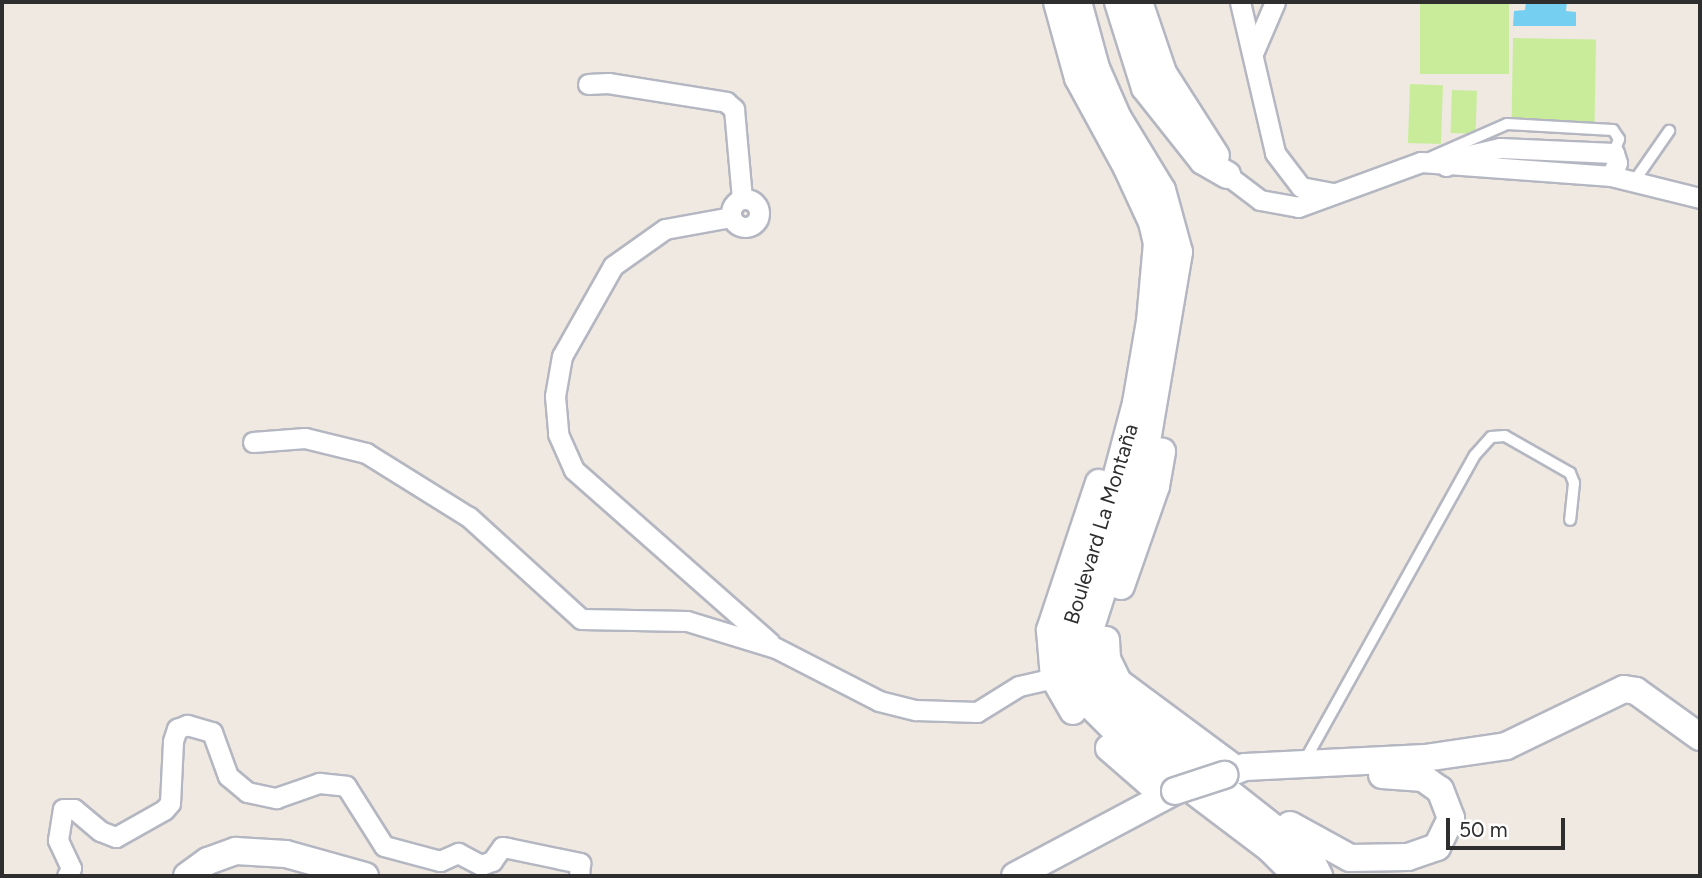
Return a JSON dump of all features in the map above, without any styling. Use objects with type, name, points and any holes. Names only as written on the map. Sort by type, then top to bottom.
[{"type":"main road","name":"Boulevard La Montaña","points":[[1057,2],[1078,78],[1127,168],[1152,222],[1157,243],[1150,321],[1136,403],[1104,523],[1071,614],[1068,658],[1075,682],[1099,716],[1175,780]]},
{"type":"main road","name":"Boulevard La Montaña","points":[[1078,2],[1096,68],[1118,118],[1162,190],[1178,239],[1158,386],[1143,465],[1092,616],[1088,651],[1099,687],[1175,780]]},
{"type":"main road","points":[[1118,2],[1145,88],[1203,161],[1227,175]]},
{"type":"main road","points":[[1139,2],[1163,73],[1227,175]]},
{"type":"main road","points":[[1158,386],[1168,405],[1156,486],[1108,626],[1107,659],[1118,682],[1229,772],[1405,775],[1423,778],[1440,790],[1451,818],[1444,839],[1429,851],[1365,859],[1338,855],[1265,809],[1248,806],[1175,780]]},
{"type":"main road","points":[[1136,403],[1118,425],[1060,590],[1050,629],[1054,678],[1083,724],[1175,780],[1270,849],[1297,876]]},
{"type":"main road","points":[[1015,876],[1175,780],[1304,762],[1425,758],[1506,746],[1624,689],[1636,691],[1700,737]]},
{"type":"main road","points":[[1248,806],[1304,853],[1319,876]]},
{"type":"main road","points":[[187,876],[208,861],[236,851],[306,858],[365,876]]},
{"type":"street","points":[[1240,2],[1254,51],[1275,153],[1301,187],[1332,192]]},
{"type":"street","points":[[1254,51],[1275,2]]},
{"type":"street","points":[[588,84],[608,83],[726,102],[734,109],[742,199],[734,203],[731,217],[665,229],[612,266],[562,356],[555,396],[558,434],[573,470],[776,648]]},
{"type":"street","points":[[1446,166],[1465,155],[1500,148],[1614,153],[1617,163],[1611,176]]},
{"type":"street","points":[[1227,175],[1261,200],[1280,206],[1298,207],[1332,192],[1421,162],[1446,166],[1611,176],[1700,198]]},
{"type":"street","points":[[253,442],[305,438],[366,453],[470,517],[580,619],[687,621],[776,648],[879,701],[916,710],[977,712],[1019,686],[1054,678]]},
{"type":"street","points":[[67,876],[71,867],[58,840],[63,810],[74,809],[100,831],[116,837],[164,810],[170,803],[173,741],[177,729],[187,725],[212,732],[228,776],[247,792],[286,798],[320,783],[341,784],[384,846],[440,862],[458,853],[481,865],[508,848],[580,863],[579,876]]},
{"type":"lane","points":[[1421,162],[1507,124],[1613,130],[1619,139],[1614,153]]},
{"type":"lane","points":[[1635,180],[1669,131]]},
{"type":"lane","points":[[1304,762],[1475,455],[1491,437],[1505,436],[1570,473],[1570,520]]},
{"type":"green space","points":[[1420,2],[1509,2],[1509,74],[1420,74]]},
{"type":"green space","points":[[1513,38],[1596,39],[1594,125],[1511,124]]},
{"type":"green space","points":[[1410,84],[1443,85],[1441,144],[1408,143]]},
{"type":"green space","points":[[1452,90],[1477,91],[1475,134],[1450,133]]},
{"type":"water","points":[[1526,2],[1567,2],[1566,11],[1576,12],[1576,26],[1513,26],[1514,11],[1525,10]]}]
